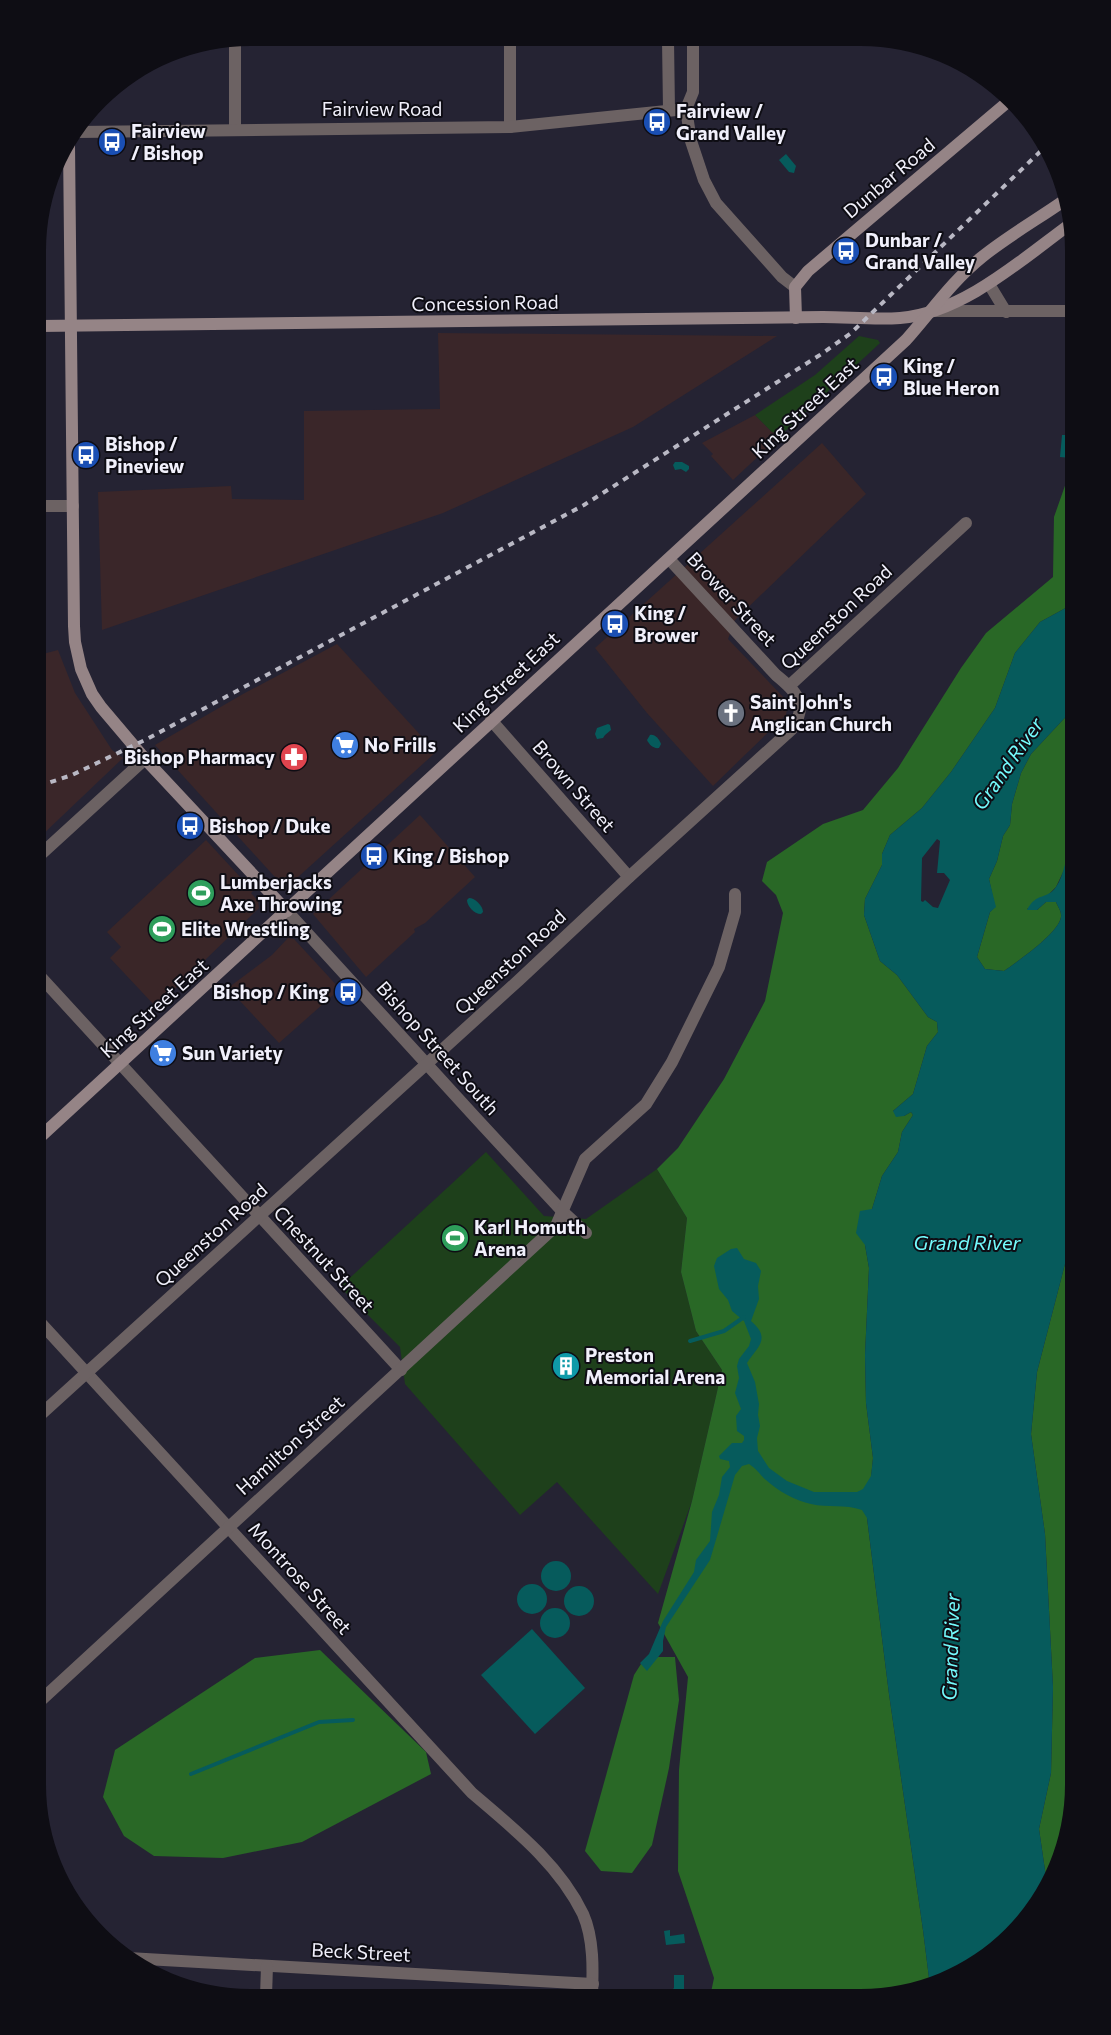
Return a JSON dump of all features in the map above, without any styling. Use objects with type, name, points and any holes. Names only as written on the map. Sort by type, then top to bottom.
[{"type":"main road","name":"Dunbar Road","points":[[795,287],[808,271],[1004,105]]},
{"type":"main road","points":[[69,156],[74,626],[78,657],[92,694],[101,707],[145,759],[287,910]]},
{"type":"main road","name":"King Street East","points":[[46,1132],[424,786],[491,720],[906,340],[931,312],[940,298],[982,257],[1060,204]]},
{"type":"main road","points":[[931,312],[989,284],[1063,229]]},
{"type":"main road","points":[[795,287],[796,318]]},
{"type":"main road","name":"Concession Road","points":[[46,326],[900,318],[931,312]]},
{"type":"street","points":[[510,46],[510,127]]},
{"type":"street","points":[[668,46],[669,110]]},
{"type":"street","points":[[693,46],[693,92],[686,109],[691,141],[704,180],[716,204],[782,277],[795,287]]},
{"type":"street","points":[[235,47],[235,129]]},
{"type":"street","name":"Fairview Road","points":[[84,132],[510,127],[686,109]]},
{"type":"street","points":[[989,284],[1006,312]]},
{"type":"street","points":[[931,312],[1065,311]]},
{"type":"street","points":[[46,506],[73,506]]},
{"type":"street","name":"Queenston Road","points":[[46,1410],[427,1064],[792,729],[799,718],[800,706],[797,695],[789,686],[966,523]]},
{"type":"street","name":"Brower Street","points":[[669,559],[776,675],[789,686]]},
{"type":"street","name":"Brown Street","points":[[491,720],[629,877]]},
{"type":"street","points":[[46,849],[145,759]]},
{"type":"street","points":[[562,1211],[585,1159],[646,1104],[672,1062],[718,967],[735,912],[736,894]]},
{"type":"street","name":"Bishop Street South","points":[[287,910],[562,1211],[586,1234]]},
{"type":"street","name":"Chestnut Street","points":[[46,983],[401,1370]]},
{"type":"street","name":"Hamilton Street","points":[[46,1696],[556,1226],[562,1211]]},
{"type":"street","name":"Montrose Street","points":[[46,1329],[472,1794],[529,1842],[566,1886],[583,1915],[592,1953],[593,1989]]},
{"type":"street","name":"Beck Street","points":[[145,1959],[579,1989]]},
{"type":"street","points":[[266,1989],[267,1966]]},
{"type":"shaded area","points":[[438,333],[777,336],[633,427],[443,513],[102,630],[98,492],[231,486],[232,499],[304,500],[304,411],[440,409]]},
{"type":"shaded area","points":[[859,336],[878,340],[880,343],[781,435],[772,432],[755,415],[815,375]]},
{"type":"shaded area","points":[[755,415],[772,432],[781,435],[733,480],[702,443]]},
{"type":"shaded area","points":[[822,443],[866,494],[735,620],[728,639],[788,702],[786,715],[713,786],[647,713],[595,648]]},
{"type":"shaded area","points":[[337,644],[436,752],[297,878],[285,882],[274,876],[155,745],[243,694]]},
{"type":"shaded area","points":[[58,650],[75,693],[112,750],[123,758],[46,831],[46,653]]},
{"type":"shaded area","points":[[420,815],[475,877],[425,923],[414,929],[415,932],[366,977],[313,914]]},
{"type":"shaded area","points":[[206,840],[253,891],[251,893],[258,901],[259,908],[156,1007],[110,958],[121,947],[107,932]]},
{"type":"shaded area","points":[[288,938],[294,939],[340,989],[279,1043],[228,988],[272,955]]},
{"type":"shaded area","points":[[486,1152],[544,1216],[586,1219],[657,1169],[687,1218],[681,1272],[696,1331],[722,1370],[692,1501],[658,1594],[557,1482],[520,1515],[405,1384],[400,1347],[340,1287]]},
{"type":"green space","points":[[1065,486],[1065,608],[1040,622],[1015,653],[995,708],[951,772],[922,808],[890,835],[882,854],[882,865],[865,899],[864,915],[880,961],[897,975],[928,1017],[937,1022],[938,1032],[927,1046],[913,1094],[893,1111],[904,1116],[911,1112],[913,1115],[902,1132],[898,1152],[882,1176],[872,1209],[865,1245],[869,1268],[865,1355],[866,1403],[873,1458],[867,1518],[889,1694],[929,1977],[901,1985],[861,1989],[712,1989],[714,1978],[678,1871],[679,1770],[688,1677],[658,1623],[692,1501],[722,1370],[696,1331],[681,1272],[687,1218],[657,1169],[678,1148],[724,1079],[765,1001],[783,913],[776,895],[762,881],[767,862],[823,824],[863,810],[898,768],[961,668],[986,633],[1053,577],[1054,517]]},
{"type":"green space","points":[[1065,718],[1065,868],[1056,887],[1048,895],[1027,909],[1037,910],[1046,902],[1056,902],[1061,917],[1059,924],[1046,938],[1004,971],[985,969],[977,957],[990,912],[995,907],[989,879],[997,861],[1003,836],[1010,825],[1012,804],[1021,773],[1031,754]]},
{"type":"green space","points":[[1065,1264],[1065,1785],[1061,1825],[1054,1851],[1045,1872],[1039,1829],[1051,1773],[1053,1687],[1045,1534],[1031,1434],[1037,1372]]},
{"type":"green space","points":[[320,1650],[426,1752],[431,1774],[302,1842],[223,1858],[154,1856],[124,1836],[103,1797],[115,1750],[255,1658]]},
{"type":"green space","points":[[658,1657],[675,1657],[679,1700],[669,1768],[652,1845],[632,1873],[601,1871],[585,1851],[634,1675],[641,1664]]},
{"type":"water","points":[[786,154],[796,166],[794,173],[789,172],[779,160]]},
{"type":"water","points":[[1062,435],[1065,435],[1065,457],[1060,457]]},
{"type":"water","points":[[675,462],[682,462],[689,466],[689,469],[686,472],[681,469],[675,470],[673,465]]},
{"type":"water","name":"Grand River","points":[[1065,608],[1065,718],[1031,754],[1021,773],[1012,804],[1010,825],[1003,836],[997,861],[989,879],[996,907],[990,912],[977,957],[985,969],[1004,971],[1019,961],[1053,931],[1059,924],[1061,917],[1056,902],[1046,902],[1037,910],[1027,910],[1030,904],[1038,898],[1053,891],[1065,863],[1065,1264],[1037,1372],[1031,1434],[1045,1534],[1053,1687],[1051,1773],[1039,1829],[1045,1872],[1023,1909],[1005,1929],[985,1947],[963,1961],[929,1977],[889,1694],[867,1518],[862,1510],[799,1501],[776,1488],[749,1464],[742,1466],[735,1475],[710,1560],[666,1627],[663,1651],[647,1671],[640,1663],[649,1654],[663,1621],[694,1572],[696,1560],[710,1541],[712,1512],[719,1495],[722,1477],[730,1467],[729,1461],[720,1459],[719,1456],[732,1443],[742,1443],[744,1440],[744,1436],[737,1431],[736,1416],[741,1409],[735,1393],[739,1378],[737,1366],[739,1359],[749,1346],[751,1339],[744,1321],[732,1311],[728,1300],[719,1289],[714,1266],[717,1258],[731,1249],[737,1248],[744,1259],[756,1263],[761,1271],[758,1286],[759,1299],[751,1321],[761,1333],[762,1338],[761,1343],[747,1363],[755,1382],[759,1404],[758,1451],[769,1468],[787,1481],[814,1492],[857,1492],[863,1489],[871,1476],[873,1458],[866,1403],[865,1355],[869,1268],[865,1245],[856,1233],[860,1211],[872,1209],[882,1176],[898,1152],[902,1132],[913,1115],[911,1112],[904,1116],[896,1117],[893,1111],[913,1094],[927,1046],[938,1032],[937,1022],[928,1017],[897,975],[880,961],[864,915],[865,899],[882,865],[882,854],[890,835],[922,808],[951,772],[995,708],[1015,653],[1040,622]],"holes":[[[937,839],[940,841],[937,873],[944,873],[950,880],[938,908],[933,907],[925,900],[921,901],[922,858]]]},
{"type":"water","points":[[608,724],[611,730],[603,738],[597,739],[595,734],[597,728]]},
{"type":"water","points":[[650,735],[655,736],[659,740],[661,744],[659,748],[653,747],[649,743],[647,740]]},
{"type":"water","points":[[469,898],[474,899],[480,905],[483,910],[481,914],[476,913],[470,907],[467,902]]},
{"type":"water","points":[[556,1561],[567,1565],[571,1576],[567,1587],[556,1591],[545,1587],[541,1576],[545,1565]]},
{"type":"water","points":[[532,1584],[543,1588],[547,1599],[543,1610],[532,1614],[521,1610],[517,1599],[521,1588]]},
{"type":"water","points":[[579,1586],[590,1590],[594,1601],[590,1612],[579,1616],[568,1612],[564,1601],[568,1590]]},
{"type":"water","points":[[555,1608],[566,1612],[570,1623],[566,1634],[555,1638],[544,1634],[540,1623],[544,1612]]},
{"type":"water","points":[[532,1629],[585,1688],[535,1734],[481,1675]]},
{"type":"water","points":[[670,1930],[670,1936],[684,1934],[685,1943],[666,1945],[664,1931]]},
{"type":"water","points":[[674,1975],[684,1975],[684,1989],[674,1988]]},
{"type":"waterway","points":[[690,1341],[724,1331],[744,1317]]},
{"type":"waterway","points":[[191,1774],[319,1722],[353,1720]]},
{"type":"railway","points":[[46,784],[72,775],[147,739],[584,505],[823,353],[851,333],[1039,152]]},
{"type":"place","name":"Fairview / Grand Valley","points":[[657,122]]},
{"type":"place","name":"Fairview / Bishop","points":[[112,142]]},
{"type":"place","name":"Dunbar / Grand Valley","points":[[846,251]]},
{"type":"place","name":"King / Blue Heron","points":[[884,377]]},
{"type":"place","name":"Bishop / Pineview","points":[[86,455]]},
{"type":"place","name":"King / Brower","points":[[615,624]]},
{"type":"place","name":"Saint John's Anglican Church","points":[[731,713]]},
{"type":"place","name":"No Frills","points":[[345,745]]},
{"type":"place","name":"Bishop Pharmacy","points":[[294,757]]},
{"type":"place","name":"Bishop / Duke","points":[[190,826]]},
{"type":"place","name":"King / Bishop","points":[[374,856]]},
{"type":"place","name":"Lumberjacks Axe Throwing","points":[[201,893]]},
{"type":"place","name":"Elite Wrestling","points":[[162,929]]},
{"type":"place","name":"Bishop / King","points":[[348,992]]},
{"type":"place","name":"Sun Variety","points":[[163,1053]]},
{"type":"place","name":"Karl Homuth Arena","points":[[455,1238]]},
{"type":"place","name":"Preston Memorial Arena","points":[[566,1366]]}]
